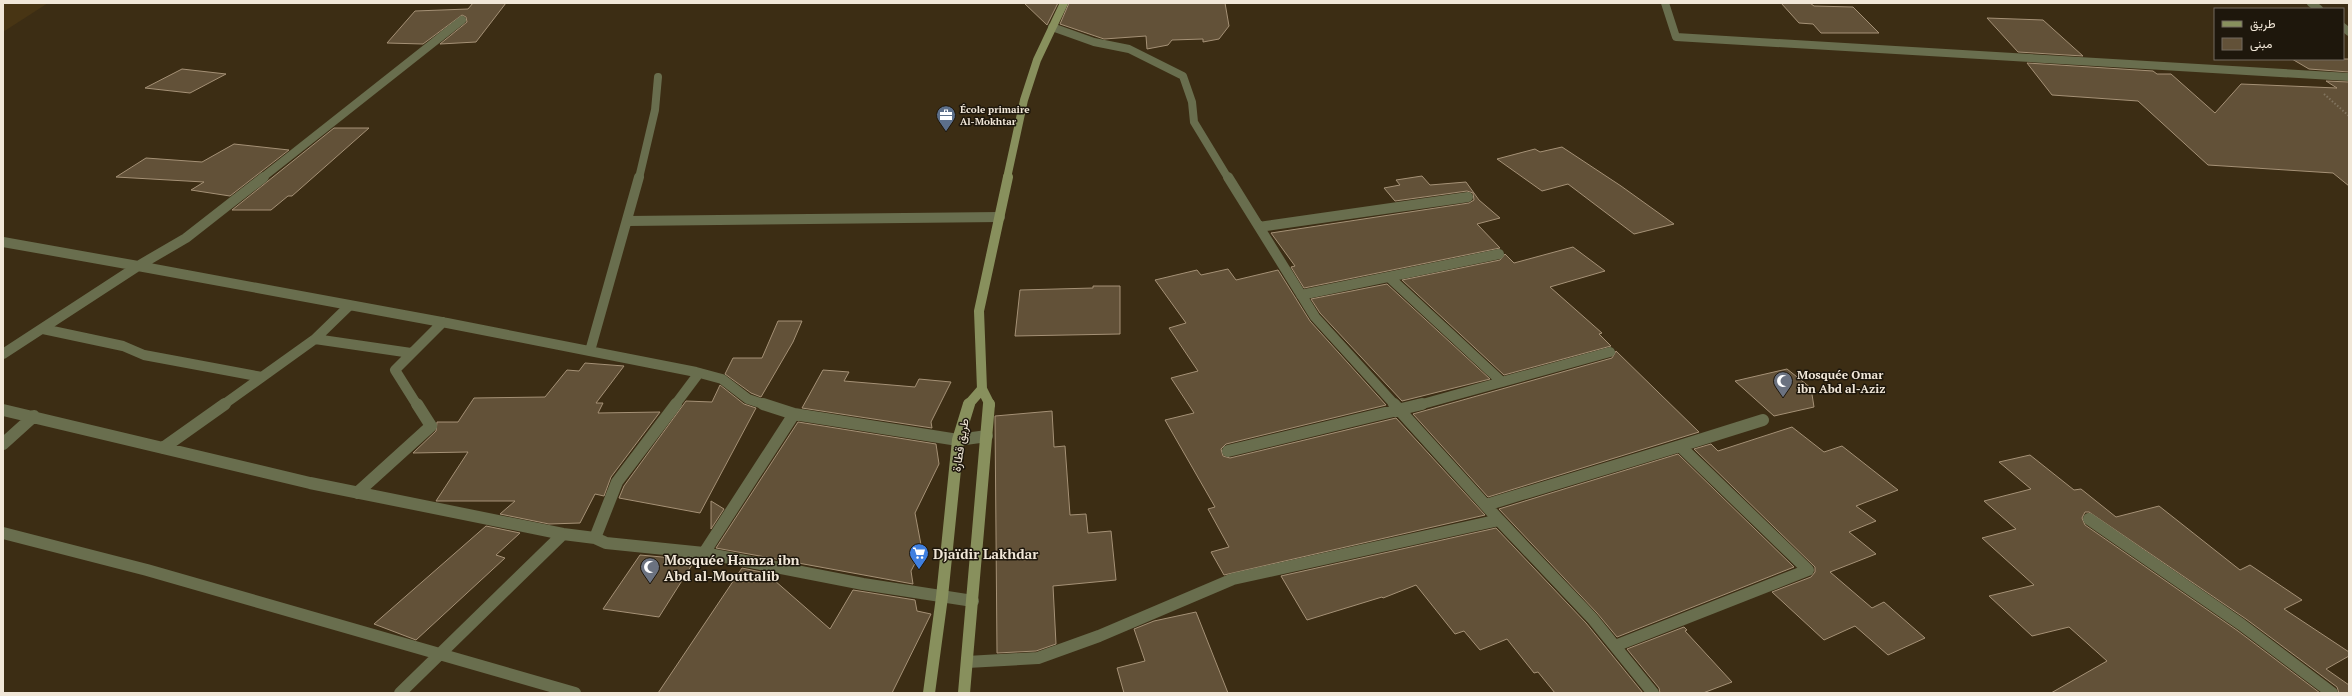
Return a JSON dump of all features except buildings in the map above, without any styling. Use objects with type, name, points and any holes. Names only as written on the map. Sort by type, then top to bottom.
[{"type":"main road","points":[[982,388],[979,311],[1024,100],[1037,60],[1064,3]]},
{"type":"main road","name":"طريق قطارة","points":[[929,693],[942,597],[958,440],[967,406],[982,388],[990,406],[964,693]]},
{"type":"street","points":[[1665,3],[1676,37],[2349,77]]},
{"type":"street","points":[[3,354],[138,266],[186,238],[462,20]]},
{"type":"street","points":[[1052,27],[1094,42],[1129,49],[1182,76],[1192,102],[1194,122],[1315,317],[1498,520],[1592,618],[1653,693]]},
{"type":"street","points":[[590,350],[628,221],[655,110],[658,77]]},
{"type":"street","points":[[1259,227],[1468,198]]},
{"type":"street","points":[[628,221],[1000,217]]},
{"type":"street","points":[[3,242],[443,322],[700,373],[722,379],[748,399],[794,414],[958,440],[987,436]]},
{"type":"street","points":[[1301,295],[1499,254]]},
{"type":"street","points":[[1389,276],[1502,382]]},
{"type":"street","points":[[163,448],[315,339],[350,305]]},
{"type":"street","points":[[357,493],[430,426],[394,370],[443,322]]},
{"type":"street","points":[[43,328],[122,346],[144,355],[262,377]]},
{"type":"street","points":[[315,339],[411,353]]},
{"type":"street","points":[[1228,451],[1400,410],[1610,352]]},
{"type":"street","points":[[595,538],[617,482],[700,373]]},
{"type":"street","points":[[3,410],[34,416],[163,448],[357,493],[563,534],[595,538],[606,543],[704,553],[863,584],[973,601]]},
{"type":"street","points":[[704,553],[794,414]]},
{"type":"street","points":[[3,444],[34,416]]},
{"type":"street","points":[[1486,505],[1763,420]]},
{"type":"street","points":[[1615,646],[1808,570],[1680,446]]},
{"type":"street","points":[[2089,519],[2242,625],[2332,693]]},
{"type":"street","points":[[967,662],[1038,658],[1099,636],[1233,579],[1498,520]]},
{"type":"street","points":[[3,533],[95,554],[254,599],[439,655],[575,693]]},
{"type":"street","points":[[400,693],[563,534]]},
{"type":"shaded area","points":[[3,3],[48,3],[3,32]]},
{"type":"place","name":"École primaire Al-Mokhtar","points":[[946,132]]},
{"type":"place","name":"Mosquée Omar ibn Abd al-Aziz","points":[[1783,398]]},
{"type":"place","name":"Djaïdir Lakhdar","points":[[919,570]]},
{"type":"place","name":"Mosquée Hamza ibn Abd al-Mouttalib","points":[[650,584]]}]
